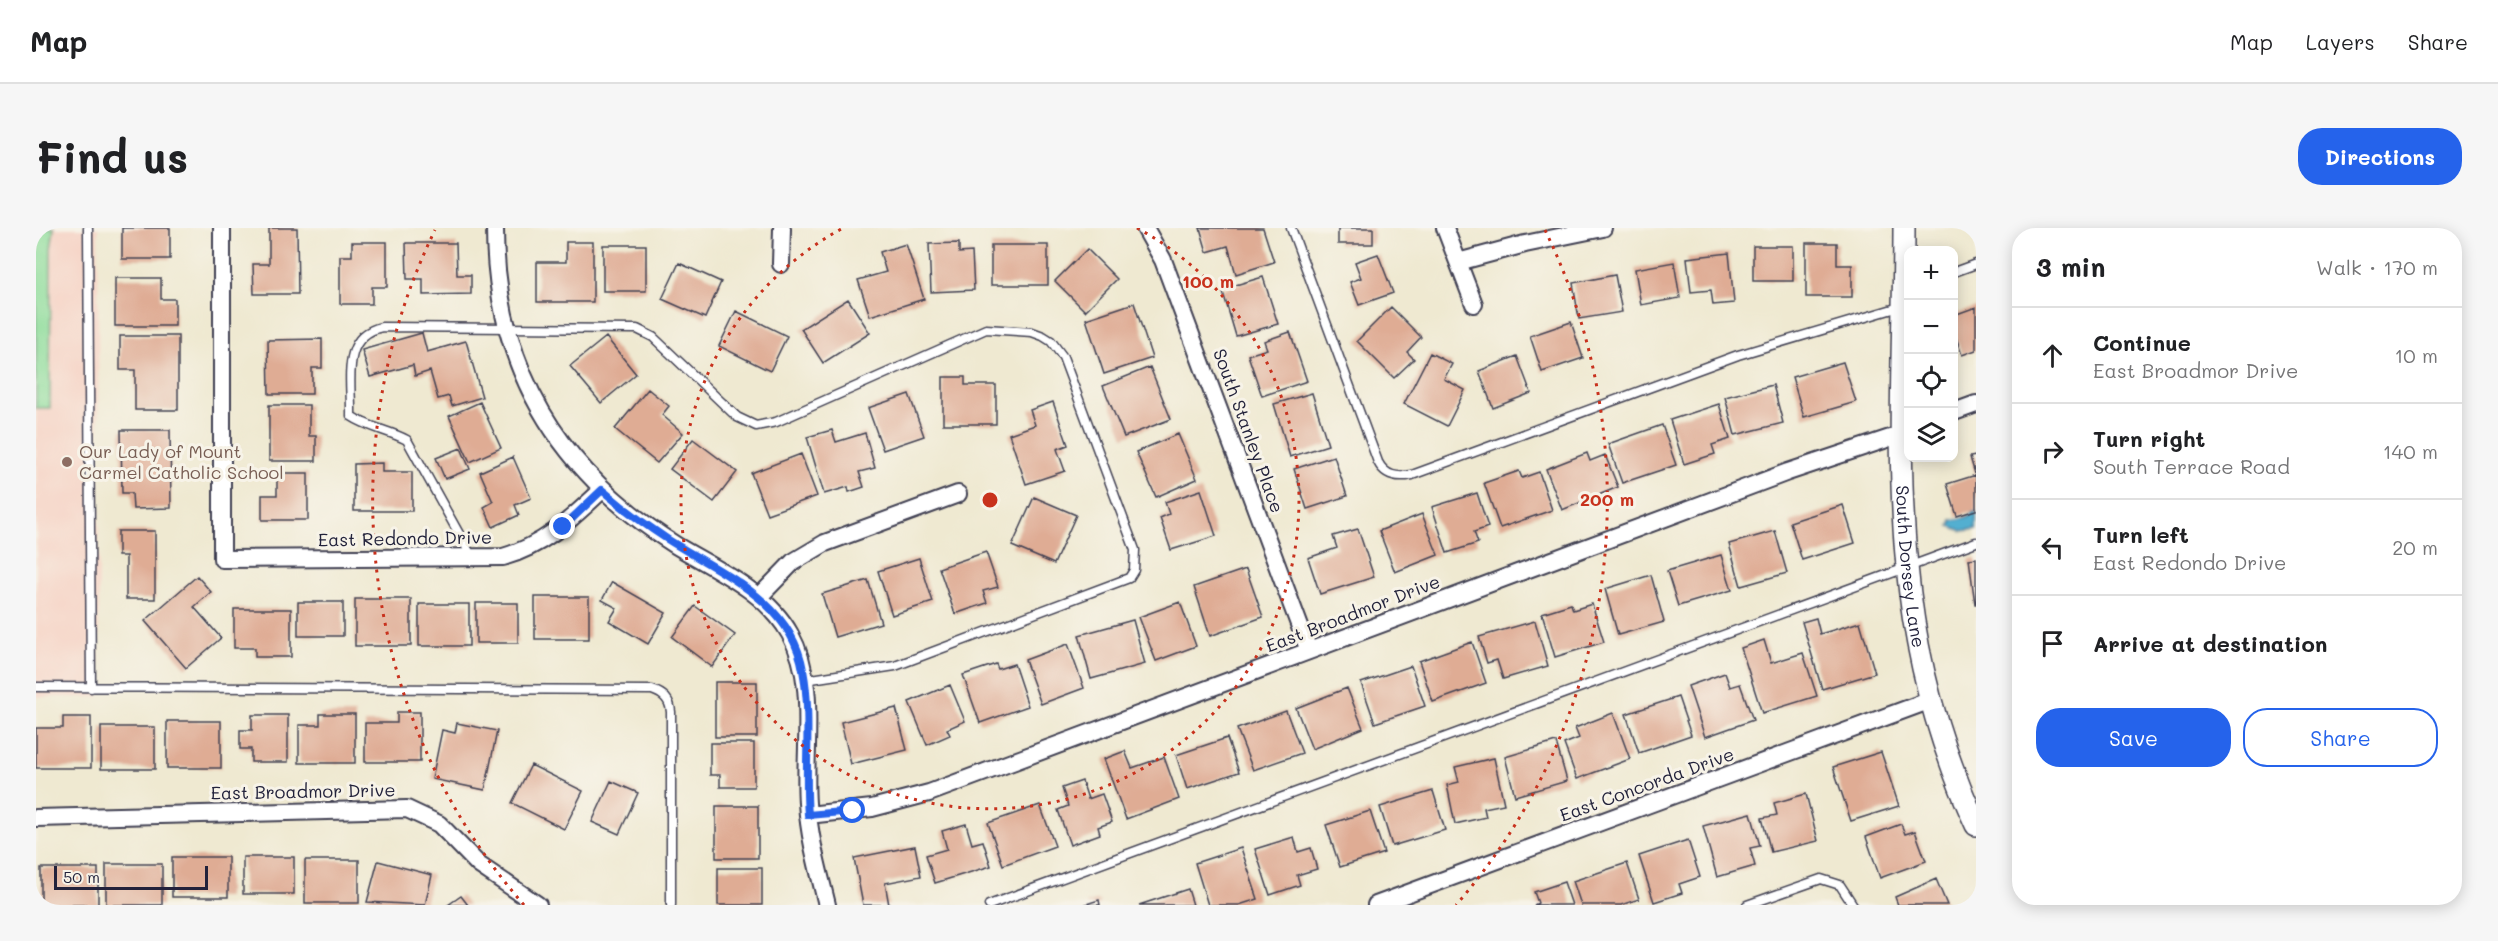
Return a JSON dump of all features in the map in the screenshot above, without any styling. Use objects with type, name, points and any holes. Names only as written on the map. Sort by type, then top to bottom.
[{"type":"street","name":"East Redondo Drive","points":[[222,228],[222,559],[503,557],[536,545],[563,527],[602,490]]},
{"type":"street","points":[[495,228],[498,275],[507,327],[522,371],[542,413],[567,451],[602,490],[651,528],[759,597],[790,633],[800,656],[805,680],[808,815],[827,905]]},
{"type":"street","points":[[781,264],[782,228]]},
{"type":"street","name":"South Stanley Place","points":[[1145,228],[1163,260],[1309,651]]},
{"type":"street","points":[[1445,228],[1474,304]]},
{"type":"street","points":[[1458,262],[1525,244],[1603,228]]},
{"type":"street","name":"South Dorsey Lane","points":[[1904,228],[1904,246]]},
{"type":"street","name":"South Dorsey Lane","points":[[1905,300],[1906,408]]},
{"type":"street","points":[[1958,410],[1976,404]]},
{"type":"street","name":"East Broadmor Drive","points":[[808,815],[872,808],[910,799],[1788,472],[1904,434]]},
{"type":"street","name":"South Dorsey Lane","points":[[1906,462],[1907,568],[1917,637],[1931,700],[1976,825]]},
{"type":"street","points":[[759,597],[793,562],[825,543],[958,494]]},
{"type":"street","name":"East Concorda Drive","points":[[1376,905],[1931,700]]},
{"type":"street","name":"East Broadmor Drive","points":[[36,819],[407,809],[439,824],[478,865],[538,905]]},
{"type":"lane","points":[[88,228],[91,688]]},
{"type":"lane","points":[[1291,228],[1378,462],[1386,472],[1393,476],[1412,475],[1904,293]]},
{"type":"lane","points":[[1958,270],[1976,264]]},
{"type":"lane","points":[[474,559],[406,440],[393,433],[368,427],[351,416],[352,354],[361,334],[382,327],[629,328],[646,332],[737,417],[756,426],[776,422],[986,329],[1032,332],[1051,341],[1059,349],[1135,550],[1134,570],[1129,578],[895,666],[805,680]]},
{"type":"lane","points":[[989,905],[1976,542]]},
{"type":"lane","points":[[36,687],[652,690],[660,692],[667,698],[671,712],[671,905]]},
{"type":"lane","points":[[1747,905],[1821,879],[1840,885],[1853,905]]},
{"type":"shaded area","name":"Our Lady of Mount Carmel Catholic School","points":[[36,228],[98,228],[99,697],[36,697]]},
{"type":"green space","points":[[36,228],[54,228],[51,249],[50,408],[36,408]]},
{"type":"water","points":[[1976,512],[1976,529],[1962,531],[1950,526],[1952,520],[1967,517]]},
{"type":"building","points":[[122,228],[170,228],[170,259],[122,259]]},
{"type":"building","points":[[269,228],[297,228],[298,294],[254,294],[253,264],[269,264]]},
{"type":"building","points":[[1200,228],[1263,228],[1274,262],[1236,274],[1228,246],[1207,252]]},
{"type":"building","points":[[1338,228],[1373,228],[1373,244],[1338,244]]},
{"type":"building","points":[[352,242],[387,242],[387,287],[372,287],[372,304],[340,304],[340,256],[352,256]]},
{"type":"building","points":[[566,242],[593,242],[593,302],[537,302],[537,262],[566,262]]},
{"type":"building","points":[[406,243],[456,243],[457,275],[471,275],[471,294],[423,295],[423,279],[407,279]]},
{"type":"building","points":[[959,243],[959,253],[972,252],[974,290],[931,292],[929,244]]},
{"type":"building","points":[[1806,243],[1837,243],[1837,265],[1852,265],[1852,297],[1806,297]]},
{"type":"building","points":[[906,244],[924,299],[870,316],[858,280],[886,272],[880,252]]},
{"type":"building","points":[[603,245],[646,245],[646,291],[603,291]]},
{"type":"building","points":[[991,245],[1048,245],[1048,285],[991,285]]},
{"type":"building","points":[[1753,246],[1793,246],[1793,281],[1753,281]]},
{"type":"building","points":[[1087,249],[1117,279],[1085,311],[1055,281]]},
{"type":"building","points":[[1729,253],[1734,303],[1713,305],[1711,290],[1691,292],[1687,258]]},
{"type":"building","points":[[1378,254],[1393,293],[1359,305],[1350,282],[1361,278],[1355,262]]},
{"type":"building","points":[[1674,262],[1680,298],[1641,305],[1635,269]]},
{"type":"building","points":[[679,263],[721,282],[705,318],[662,299]]},
{"type":"building","points":[[1615,275],[1622,312],[1579,319],[1573,283]]},
{"type":"building","points":[[1263,277],[1278,324],[1236,336],[1222,289]]},
{"type":"building","points":[[115,278],[161,278],[161,299],[175,299],[175,326],[115,326]]},
{"type":"building","points":[[848,299],[870,333],[823,363],[801,329]]},
{"type":"building","points":[[1134,303],[1152,358],[1104,374],[1086,319]]},
{"type":"building","points":[[1391,307],[1421,337],[1407,352],[1414,359],[1394,378],[1357,341]]},
{"type":"building","points":[[1976,307],[1976,350],[1962,355],[1958,343],[1958,314]]},
{"type":"building","points":[[736,311],[787,336],[770,371],[719,346]]},
{"type":"building","points":[[1571,322],[1583,358],[1542,372],[1530,336]]},
{"type":"building","points":[[1290,332],[1307,381],[1262,396],[1248,355],[1267,349],[1264,341]]},
{"type":"building","points":[[422,333],[427,352],[466,341],[482,397],[452,406],[449,396],[438,399],[430,371],[415,376],[413,365],[370,377],[362,350]]},
{"type":"building","points":[[120,336],[178,336],[178,410],[135,410],[135,370],[120,370]]},
{"type":"building","points":[[606,337],[636,374],[601,403],[570,366]]},
{"type":"building","points":[[322,339],[322,368],[312,368],[312,394],[269,394],[268,340]]},
{"type":"building","points":[[1430,353],[1452,364],[1444,379],[1465,390],[1447,426],[1404,404]]},
{"type":"building","points":[[1517,356],[1531,393],[1493,408],[1479,371]]},
{"type":"building","points":[[1843,362],[1856,402],[1804,417],[1792,377]]},
{"type":"building","points":[[1150,367],[1171,419],[1124,437],[1103,386]]},
{"type":"building","points":[[943,377],[965,377],[965,385],[996,385],[996,424],[943,424]]},
{"type":"building","points":[[1773,385],[1783,423],[1735,435],[1725,397]]},
{"type":"building","points":[[648,389],[669,406],[662,415],[683,433],[657,463],[615,429]]},
{"type":"building","points":[[1312,393],[1328,445],[1290,457],[1274,404]]},
{"type":"building","points":[[909,394],[924,436],[883,450],[868,408]]},
{"type":"building","points":[[480,402],[501,448],[470,462],[449,416]]},
{"type":"building","points":[[1053,402],[1068,445],[1057,449],[1065,471],[1026,484],[1009,434],[1035,425],[1030,410]]},
{"type":"building","points":[[1719,404],[1730,439],[1712,445],[1715,454],[1684,464],[1670,420]]},
{"type":"building","points":[[269,405],[309,405],[309,436],[316,436],[316,461],[269,461]]},
{"type":"building","points":[[1662,425],[1676,465],[1622,483],[1608,444]]},
{"type":"building","points":[[121,430],[170,430],[171,508],[133,509],[132,493],[122,493]]},
{"type":"building","points":[[832,430],[836,442],[865,433],[875,468],[859,472],[864,487],[849,492],[848,487],[824,494],[807,437]]},
{"type":"building","points":[[1178,434],[1197,479],[1156,497],[1136,452]]},
{"type":"building","points":[[693,439],[737,472],[714,502],[670,469]]},
{"type":"building","points":[[461,448],[470,469],[445,479],[436,458]]},
{"type":"building","points":[[1587,453],[1590,461],[1605,455],[1618,487],[1562,510],[1546,469]]},
{"type":"building","points":[[801,454],[817,496],[767,514],[751,473]]},
{"type":"building","points":[[1334,456],[1347,496],[1307,509],[1294,469]]},
{"type":"building","points":[[1976,456],[1976,474],[1975,474],[1970,457]]},
{"type":"building","points":[[513,457],[531,498],[515,505],[519,515],[493,527],[484,507],[493,502],[480,472]]},
{"type":"building","points":[[382,463],[382,472],[412,472],[412,511],[354,511],[354,464]]},
{"type":"building","points":[[1519,471],[1522,478],[1539,472],[1552,510],[1500,528],[1484,483]]},
{"type":"building","points":[[277,473],[308,473],[308,520],[262,520],[262,495],[277,495]]},
{"type":"building","points":[[1976,475],[1976,510],[1957,516],[1947,484]]},
{"type":"building","points":[[1201,490],[1216,536],[1171,550],[1160,518],[1169,514],[1165,502]]},
{"type":"building","points":[[1477,493],[1488,527],[1474,532],[1478,543],[1447,553],[1432,507]]},
{"type":"building","points":[[1034,497],[1076,515],[1054,564],[1012,546]]},
{"type":"building","points":[[1843,505],[1855,543],[1802,560],[1790,522]]},
{"type":"building","points":[[1422,514],[1438,555],[1395,572],[1379,531]]},
{"type":"building","points":[[1358,529],[1374,577],[1320,594],[1308,558],[1337,548],[1333,536]]},
{"type":"building","points":[[118,531],[155,531],[155,599],[126,599],[126,556],[118,556]]},
{"type":"building","points":[[1775,531],[1787,573],[1741,586],[1729,544]]},
{"type":"building","points":[[986,552],[998,587],[983,591],[987,603],[955,614],[939,568]]},
{"type":"building","points":[[1721,555],[1732,590],[1678,606],[1667,571]]},
{"type":"building","points":[[919,558],[933,602],[892,615],[878,571]]},
{"type":"building","points":[[1976,558],[1976,604],[1975,604],[1969,559]]},
{"type":"building","points":[[1246,569],[1263,617],[1210,636],[1194,587]]},
{"type":"building","points":[[1651,575],[1664,622],[1618,635],[1605,589]]},
{"type":"building","points":[[197,576],[211,592],[194,607],[221,638],[186,668],[145,621]]},
{"type":"building","points":[[868,580],[881,623],[835,637],[822,594]]},
{"type":"building","points":[[612,582],[666,613],[648,644],[609,621],[617,608],[602,600]]},
{"type":"building","points":[[535,597],[589,597],[589,639],[535,639]]},
{"type":"building","points":[[355,599],[411,599],[411,646],[355,646]]},
{"type":"building","points":[[298,602],[343,602],[343,636],[298,636]]},
{"type":"building","points":[[1180,602],[1196,646],[1156,661],[1139,617]]},
{"type":"building","points":[[476,603],[518,603],[518,643],[476,643]]},
{"type":"building","points":[[419,604],[469,604],[469,646],[419,646]]},
{"type":"building","points":[[1571,604],[1573,610],[1592,604],[1604,642],[1555,657],[1542,613]]},
{"type":"building","points":[[695,606],[735,635],[712,667],[672,637]]},
{"type":"building","points":[[234,609],[291,609],[291,657],[255,657],[255,648],[234,648]]},
{"type":"building","points":[[1816,618],[1820,634],[1860,622],[1875,673],[1822,689],[1802,622]]},
{"type":"building","points":[[1133,620],[1145,664],[1091,679],[1079,635]]},
{"type":"building","points":[[1535,621],[1548,666],[1503,679],[1497,660],[1487,663],[1479,637]]},
{"type":"building","points":[[1764,640],[1771,663],[1803,653],[1817,696],[1762,713],[1741,648]]},
{"type":"building","points":[[1472,642],[1486,683],[1433,702],[1419,661]]},
{"type":"building","points":[[1068,644],[1084,688],[1041,704],[1025,660]]},
{"type":"building","points":[[996,664],[998,669],[1014,664],[1028,706],[980,723],[963,675]]},
{"type":"building","points":[[1411,666],[1425,706],[1375,723],[1361,683]]},
{"type":"building","points":[[1725,673],[1730,687],[1740,684],[1753,720],[1705,737],[1688,686]]},
{"type":"building","points":[[715,682],[757,682],[757,737],[715,737]]},
{"type":"building","points":[[950,685],[965,721],[947,729],[950,735],[927,745],[909,702]]},
{"type":"building","points":[[1347,688],[1363,728],[1312,749],[1296,708]]},
{"type":"building","points":[[1678,697],[1691,735],[1639,753],[1626,714]]},
{"type":"building","points":[[896,708],[907,750],[851,764],[841,722]]},
{"type":"building","points":[[1286,711],[1302,753],[1253,770],[1237,729]]},
{"type":"building","points":[[397,712],[420,712],[420,762],[365,762],[365,723],[397,723]]},
{"type":"building","points":[[1613,713],[1630,759],[1577,779],[1564,744],[1579,738],[1575,728]]},
{"type":"building","points":[[320,714],[355,714],[355,763],[299,763],[299,725],[320,725]]},
{"type":"building","points":[[252,715],[288,715],[288,762],[251,762],[251,749],[240,749],[240,730],[252,730]]},
{"type":"building","points":[[63,717],[91,717],[91,768],[36,768],[36,728],[63,728]]},
{"type":"building","points":[[167,721],[221,721],[221,768],[167,768]]},
{"type":"building","points":[[457,723],[497,731],[485,790],[432,779],[442,730],[455,733]]},
{"type":"building","points":[[101,727],[155,727],[155,769],[101,769]]},
{"type":"building","points":[[1227,738],[1239,772],[1187,789],[1176,755]]},
{"type":"building","points":[[1556,742],[1567,781],[1515,796],[1505,757]]},
{"type":"building","points":[[710,743],[754,743],[754,787],[720,787],[720,775],[710,775]]},
{"type":"building","points":[[1125,751],[1132,768],[1164,757],[1179,799],[1126,819],[1104,759]]},
{"type":"building","points":[[1881,752],[1899,806],[1851,821],[1833,767]]},
{"type":"building","points":[[1494,758],[1504,804],[1484,808],[1486,817],[1455,824],[1447,785],[1459,782],[1455,767]]},
{"type":"building","points":[[531,765],[583,791],[564,829],[512,803]]},
{"type":"building","points":[[611,781],[638,793],[619,834],[592,822]]},
{"type":"building","points":[[1082,781],[1088,799],[1102,794],[1112,822],[1098,827],[1100,834],[1070,845],[1058,810],[1068,806],[1062,788]]},
{"type":"building","points":[[1433,791],[1445,830],[1392,846],[1380,807]]},
{"type":"building","points":[[1806,794],[1818,841],[1771,852],[1762,818],[1777,815],[1774,803]]},
{"type":"building","points":[[1040,805],[1055,846],[1003,865],[988,823]]},
{"type":"building","points":[[716,806],[758,806],[758,858],[716,858]]},
{"type":"building","points":[[1370,811],[1384,853],[1340,867],[1326,825]]},
{"type":"building","points":[[1751,813],[1760,846],[1750,848],[1755,866],[1717,877],[1703,826]]},
{"type":"building","points":[[966,824],[972,844],[983,841],[991,866],[935,883],[926,855],[947,849],[942,831]]},
{"type":"building","points":[[1901,824],[1905,834],[1915,831],[1926,861],[1880,878],[1866,837]]},
{"type":"building","points":[[1294,837],[1298,852],[1311,848],[1317,869],[1297,875],[1300,885],[1270,895],[1255,849]]},
{"type":"building","points":[[1688,840],[1700,877],[1679,884],[1682,893],[1654,902],[1639,856]]},
{"type":"building","points":[[915,846],[921,876],[885,883],[889,905],[863,905],[854,858]]},
{"type":"building","points":[[1241,848],[1258,899],[1239,905],[1208,905],[1195,863]]},
{"type":"building","points":[[172,857],[228,857],[228,897],[172,897]]},
{"type":"building","points":[[243,857],[294,857],[294,894],[243,894]]},
{"type":"building","points":[[305,860],[359,860],[359,903],[305,903]]},
{"type":"building","points":[[378,861],[432,875],[425,905],[367,902]]},
{"type":"building","points":[[1627,863],[1639,899],[1621,905],[1581,905],[1573,881]]},
{"type":"building","points":[[106,864],[162,864],[162,905],[106,905]]},
{"type":"building","points":[[41,868],[98,868],[98,905],[41,905]]},
{"type":"building","points":[[718,868],[762,868],[762,905],[718,905]]},
{"type":"building","points":[[1936,879],[1947,905],[1898,905],[1895,897]]},
{"type":"building","points":[[1564,882],[1572,905],[1534,905],[1538,903],[1534,892]]},
{"type":"building","points":[[1188,889],[1193,905],[1139,905]]},
{"type":"building","points":[[461,896],[468,905],[448,905]]},
{"type":"building","points":[[1099,900],[1100,905],[1086,905],[1086,904]]},
{"type":"place","name":"Our Lady of Mount Carmel Catholic School","points":[[67,462]]},
{"type":"route","points":[[563,527],[602,490],[643,523],[743,586],[771,608],[783,621],[796,644],[803,668],[806,693],[808,815],[853,811]]}]
